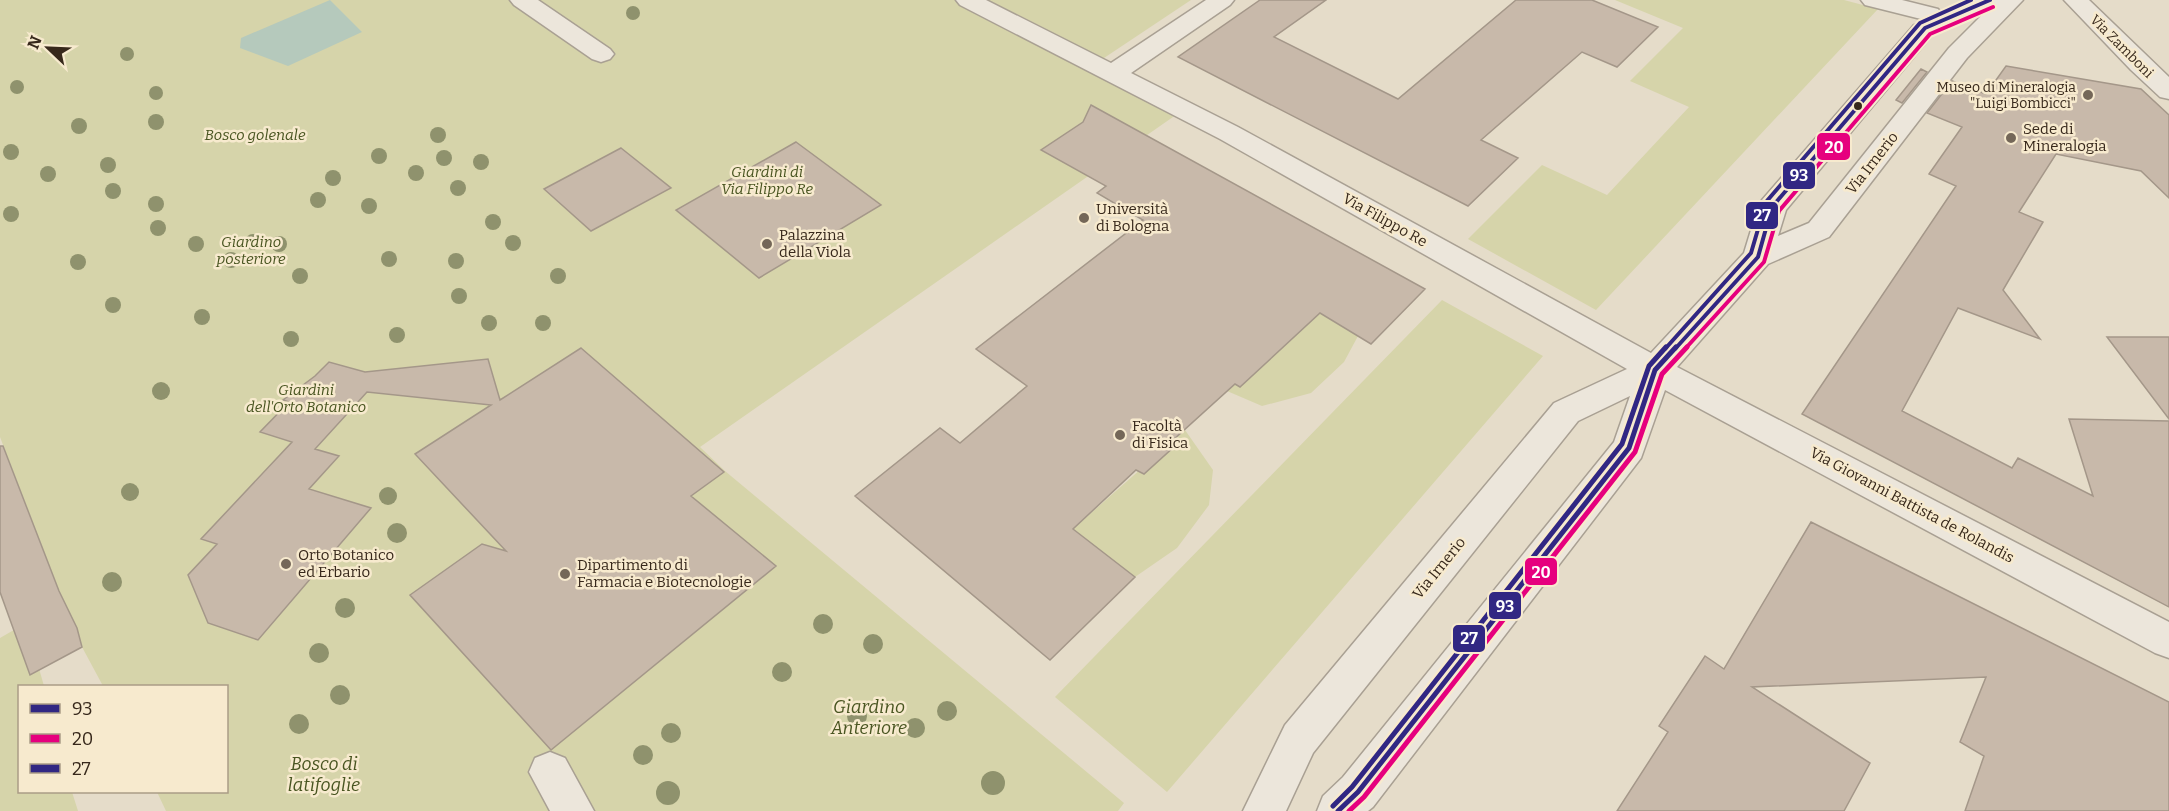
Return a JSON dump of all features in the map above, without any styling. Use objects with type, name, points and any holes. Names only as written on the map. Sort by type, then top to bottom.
[{"type":"street","points":[[522,0],[601,54]]},
{"type":"street","name":"Via Filippo Re","points":[[968,0],[1229,133],[1655,370]]},
{"type":"street","points":[[1113,73],[1222,0]]},
{"type":"street","points":[[1873,0],[1931,14],[1990,0]]},
{"type":"street","name":"Via Irnerio","points":[[1264,811],[1299,739],[1566,412],[1655,370],[1758,257],[1819,230],[1966,44],[2011,0]]},
{"type":"street","name":"Via Zamboni","points":[[2076,0],[2169,92]]},
{"type":"street","name":"Via Irnerio","points":[[1758,257],[1772,207],[1931,14]]},
{"type":"street","name":"Via Irnerio","points":[[1338,811],[1358,792],[1629,448],[1655,370]]},
{"type":"street","name":"Via Giovanni Battista de Rolandis","points":[[1655,370],[2169,641]]},
{"type":"street","points":[[550,772],[573,811]]},
{"type":"green space","name":"Giardini dell'Orto Botanico","points":[[0,0],[1191,0],[1095,64],[1183,110],[700,447],[725,471],[1124,803],[1118,811],[166,811],[157,793],[228,793],[228,685],[102,685],[82,647],[77,628],[59,591],[0,437]]},
{"type":"green space","points":[[1615,0],[1844,0],[1878,9],[1596,310],[1468,239],[1542,165],[1607,195],[1689,107],[1630,81],[1683,28]]},
{"type":"green space","points":[[1442,300],[1543,356],[1167,792],[1055,697]]},
{"type":"green space","points":[[1312,308],[1358,336],[1344,362],[1311,393],[1262,406],[1227,391]]},
{"type":"green space","points":[[1185,430],[1213,470],[1209,505],[1177,548],[1135,577],[1073,529]]},
{"type":"green space","points":[[26,623],[44,685],[18,685],[18,793],[72,793],[78,811],[0,811],[0,638]]},
{"type":"shaded area","points":[[330,0],[362,32],[288,66],[240,48],[241,38]]},
{"type":"building","points":[[1260,0],[1326,0],[1274,37],[1398,99],[1516,0],[1592,0],[1658,27],[1617,67],[1582,52],[1481,140],[1518,158],[1468,206],[1178,57]]},
{"type":"building","points":[[2006,66],[2141,89],[2169,115],[2169,198],[2141,171],[2056,154],[2019,212],[2043,222],[2003,290],[2040,339],[1958,308],[1902,411],[2012,468],[2018,458],[2093,496],[2069,419],[2169,421],[2169,607],[1802,414],[1956,186],[1929,174],[1962,127],[1927,113],[1952,81],[1986,94]]},
{"type":"building","points":[[1921,69],[1927,72],[1902,103],[1896,100]]},
{"type":"building","name":"Facoltà di Fisica","points":[[1091,105],[1425,289],[1371,344],[1320,313],[1240,387],[1235,384],[1171,442],[1176,445],[1144,474],[1136,470],[1073,529],[1135,577],[1050,660],[855,496],[940,428],[960,443],[1027,386],[976,349],[1143,220],[1097,193],[1106,186],[1041,150],[1083,122]]},
{"type":"building","name":"Palazzina della Viola","points":[[796,142],[881,205],[759,278],[676,210]]},
{"type":"building","points":[[621,148],[671,188],[591,231],[544,189]]},
{"type":"building","points":[[2107,337],[2169,337],[2169,419]]},
{"type":"building","points":[[581,348],[724,472],[691,496],[776,566],[551,750],[410,595],[482,544],[506,551],[415,454],[491,405],[367,392],[315,449],[339,456],[309,489],[371,508],[258,640],[208,623],[188,575],[217,544],[201,539],[292,442],[260,432],[289,402],[283,400],[315,376],[329,362],[365,372],[488,359],[500,400]]},
{"type":"building","points":[[0,446],[3,446],[59,591],[77,628],[82,647],[30,675],[0,592]]},
{"type":"building","points":[[1811,522],[2169,702],[2169,811],[1965,811],[1984,756],[1960,742],[1986,677],[1752,687],[1870,763],[1844,811],[1617,811],[1668,732],[1659,726],[1705,656],[1724,669]]},
{"type":"transit line","name":"27","points":[[1333,806],[1352,787],[1622,444],[1649,366],[1751,253],[1766,202],[1920,23],[1971,0]]},
{"type":"transit line","name":"93","points":[[1338,811],[1358,792],[1629,448],[1655,370],[1758,257],[1772,207],[1925,28],[1990,0]]},
{"type":"transit line","name":"20","points":[[1349,811],[1364,797],[1635,452],[1662,374],[1764,262],[1779,211],[1930,34],[1993,7]]},
{"type":"place","name":"Museo di Mineralogia \"Luigi Bombicci\"","points":[[2088,95]]},
{"type":"place","name":"Sede di Mineralogia","points":[[2011,138]]},
{"type":"place","name":"Università di Bologna","points":[[1084,218]]},
{"type":"place","name":"Palazzina della Viola","points":[[767,244]]},
{"type":"place","name":"Facoltà di Fisica","points":[[1120,435]]},
{"type":"place","name":"Orto Botanico ed Erbario","points":[[286,564]]},
{"type":"place","name":"Dipartimento di Farmacia e Biotecnologie","points":[[565,574]]},
{"type":"park label","name":"Bosco golenale","points":[[255,135]]},
{"type":"park label","name":"Giardini di Via Filippo Re","points":[[767,180]]},
{"type":"park label","name":"Giardino posteriore","points":[[251,250]]},
{"type":"park label","name":"Giardino Anteriore","points":[[869,717]]},
{"type":"park label","name":"Bosco di latifoglie","points":[[324,774]]}]
